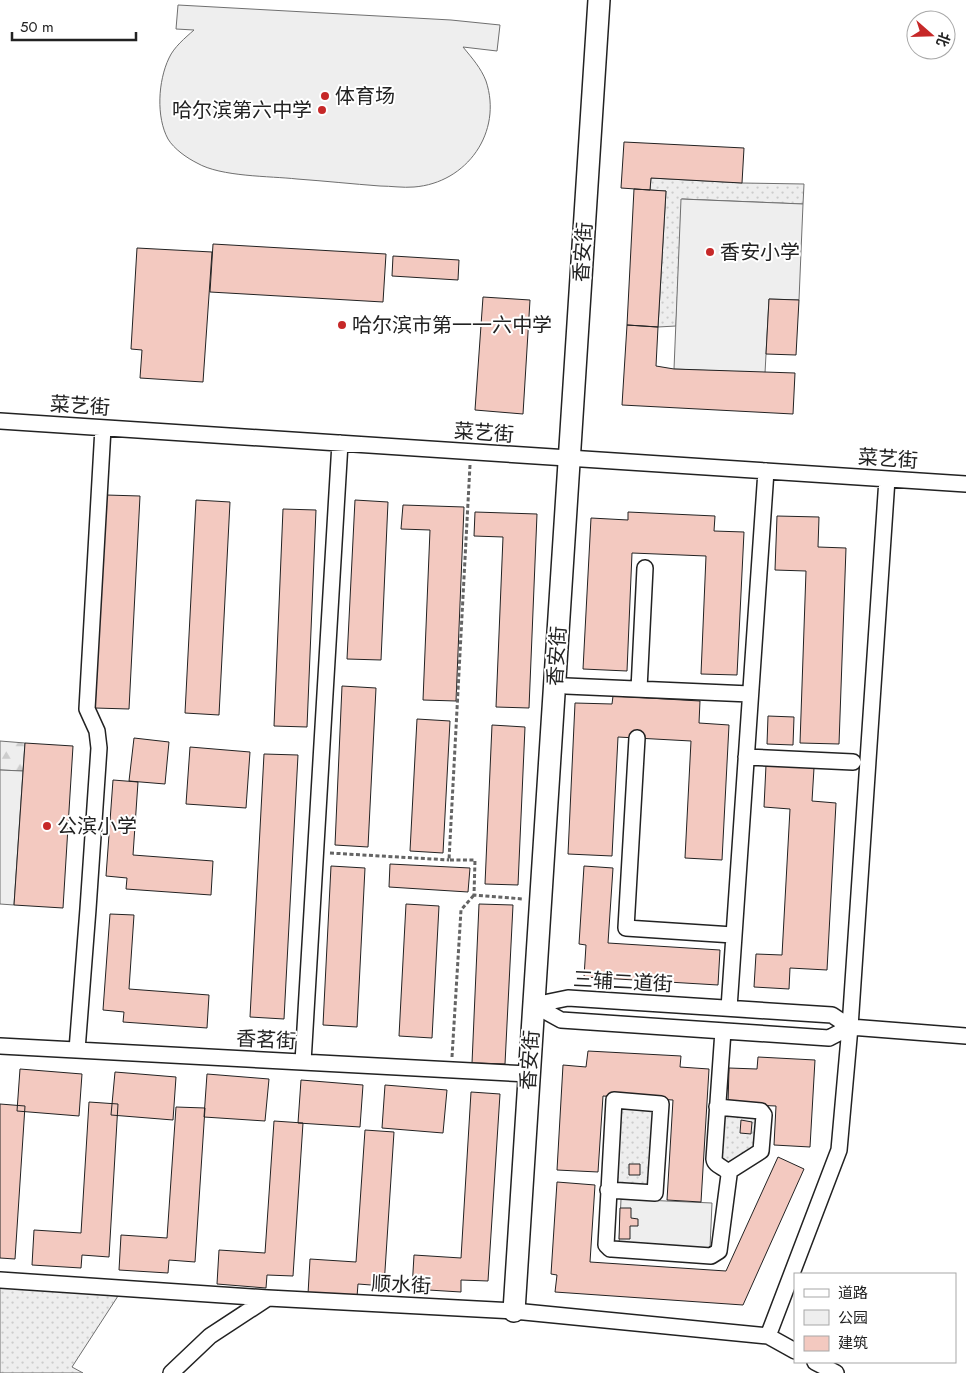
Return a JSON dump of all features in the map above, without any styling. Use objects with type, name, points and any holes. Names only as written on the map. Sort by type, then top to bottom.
[{"type":"street","name":"香安街","points":[[514,1311],[599,0]]},
{"type":"street","name":"菜艺街","points":[[0,421],[966,484]]},
{"type":"street","points":[[77,1050],[99,748],[97,731],[87,709],[103,428]]},
{"type":"street","points":[[303,1062],[340,443]]},
{"type":"street","points":[[729,1008],[766,471]]},
{"type":"street","points":[[768,1336],[839,1150],[850,1027],[887,479]]},
{"type":"street","points":[[638,689],[645,568]]},
{"type":"street","points":[[566,686],[750,694]]},
{"type":"street","points":[[637,738],[626,928],[733,935]]},
{"type":"street","points":[[746,757],[853,762]]},
{"type":"street","name":"三辅二道街","points":[[534,1005],[568,998],[832,1015],[850,1027],[966,1036]]},
{"type":"street","name":"三辅二道街","points":[[534,1005],[561,1020],[829,1038],[850,1027]]},
{"type":"street","points":[[608,1190],[655,1193],[661,1104],[614,1100],[608,1190],[606,1242],[610,1249],[711,1256],[719,1251],[729,1176],[728,1172],[714,1160],[723,1031]]},
{"type":"street","name":"香茗街","points":[[0,1046],[529,1074]]},
{"type":"street","points":[[717,1107],[760,1111],[764,1115],[761,1151],[728,1172]]},
{"type":"street","name":"顺水街","points":[[0,1280],[268,1298],[514,1311],[768,1336],[794,1350]]},
{"type":"street","points":[[171,1373],[210,1336],[268,1298]]},
{"type":"street","points":[[817,1363],[836,1373]]},
{"type":"path","points":[[449,860],[471,452]]},
{"type":"path","points":[[315,854],[475,860],[474,896],[461,910],[451,1070]]},
{"type":"path","points":[[474,896],[541,900]]},
{"type":"green space","name":"体育场","points":[[178,5],[451,20],[500,25],[497,51],[463,47],[479,67],[486,81],[490,100],[489,119],[485,136],[476,152],[465,165],[450,176],[433,183],[414,187],[246,175],[207,168],[189,159],[168,139],[160,110],[161,88],[165,67],[174,50],[194,30],[176,29]]},
{"type":"green space","points":[[651,178],[804,184],[803,204],[682,199],[676,326],[658,327],[666,191],[650,190]]},
{"type":"green space","points":[[681,199],[803,204],[799,300],[769,299],[765,373],[674,369]]},
{"type":"green space","points":[[0,741],[25,743],[23,771],[0,770]]},
{"type":"green space","points":[[0,770],[23,771],[14,905],[0,904]]},
{"type":"green space","points":[[614,1100],[661,1104],[655,1193],[608,1190]]},
{"type":"green space","points":[[717,1107],[761,1111],[762,1148],[728,1172],[714,1159]]},
{"type":"green space","points":[[621,1199],[712,1203],[710,1248],[619,1244]]},
{"type":"green space","points":[[0,1286],[118,1296],[72,1367],[83,1373],[0,1373]]},
{"type":"building","points":[[624,142],[744,148],[742,183],[651,178],[650,190],[621,188]]},
{"type":"building","points":[[634,189],[666,191],[658,327],[627,325]]},
{"type":"building","points":[[213,244],[386,254],[383,302],[210,292]]},
{"type":"building","points":[[137,248],[212,252],[203,382],[140,378],[142,350],[131,349]]},
{"type":"building","points":[[393,256],[459,260],[458,280],[392,276]]},
{"type":"building","points":[[483,297],[530,300],[523,414],[475,410]]},
{"type":"building","points":[[769,299],[799,300],[796,355],[766,354]]},
{"type":"building","points":[[627,325],[658,327],[656,366],[674,369],[795,373],[793,414],[622,405]]},
{"type":"building","points":[[106,495],[140,496],[129,709],[95,708]]},
{"type":"building","points":[[196,500],[230,502],[219,715],[185,713]]},
{"type":"building","points":[[355,500],[388,502],[381,660],[347,659]]},
{"type":"building","points":[[403,505],[464,507],[456,701],[423,700],[430,530],[401,529]]},
{"type":"building","points":[[283,509],[316,510],[307,727],[274,726]]},
{"type":"building","points":[[475,512],[537,514],[529,708],[496,707],[503,537],[474,536]]},
{"type":"building","points":[[628,512],[715,516],[714,531],[744,532],[737,675],[701,674],[706,556],[632,553],[627,671],[583,669],[591,518],[628,520]]},
{"type":"building","points":[[777,516],[819,517],[818,547],[846,548],[839,744],[800,743],[806,571],[775,570]]},
{"type":"building","points":[[342,686],[376,688],[368,847],[335,845]]},
{"type":"building","points":[[613,696],[700,701],[699,723],[729,725],[722,860],[685,858],[691,741],[618,737],[612,856],[568,854],[575,703],[612,704]]},
{"type":"building","points":[[768,716],[794,717],[793,745],[767,744]]},
{"type":"building","points":[[417,719],[450,721],[443,853],[410,851]]},
{"type":"building","points":[[492,725],[525,727],[518,885],[485,884]]},
{"type":"building","points":[[134,738],[169,742],[165,784],[129,781]]},
{"type":"building","points":[[25,743],[73,746],[63,908],[14,905]]},
{"type":"building","points":[[190,747],[250,752],[246,808],[186,804]]},
{"type":"building","points":[[264,754],[298,755],[284,1019],[250,1017]]},
{"type":"building","points":[[766,765],[814,768],[812,801],[836,803],[827,970],[790,968],[789,989],[754,987],[756,954],[782,955],[790,809],[764,807]]},
{"type":"building","points":[[113,780],[138,782],[133,855],[213,861],[211,895],[126,889],[127,878],[106,876]]},
{"type":"building","points":[[390,864],[470,868],[468,892],[389,887]]},
{"type":"building","points":[[331,866],[365,868],[357,1027],[323,1025]]},
{"type":"building","points":[[584,866],[613,868],[608,943],[720,950],[718,985],[584,977],[586,945],[579,944]]},
{"type":"building","points":[[406,904],[439,906],[432,1038],[399,1036]]},
{"type":"building","points":[[479,904],[513,905],[505,1064],[472,1063]]},
{"type":"building","points":[[110,914],[134,915],[129,989],[209,995],[207,1028],[123,1022],[124,1012],[103,1010]]},
{"type":"building","points":[[588,1051],[681,1056],[680,1067],[709,1069],[701,1202],[667,1200],[673,1100],[603,1096],[598,1172],[557,1170],[563,1065],[586,1067]]},
{"type":"building","points":[[758,1057],[815,1060],[810,1147],[774,1145],[776,1106],[728,1104],[729,1068],[757,1069]]},
{"type":"building","points":[[20,1069],[82,1074],[79,1116],[17,1111]]},
{"type":"building","points":[[115,1072],[176,1077],[173,1120],[111,1115]]},
{"type":"building","points":[[207,1074],[269,1079],[265,1121],[204,1117]]},
{"type":"building","points":[[301,1080],[363,1085],[360,1127],[298,1123]]},
{"type":"building","points":[[385,1085],[447,1090],[443,1133],[382,1128]]},
{"type":"building","points":[[471,1092],[500,1094],[488,1281],[461,1280],[461,1292],[412,1289],[414,1255],[461,1258]]},
{"type":"building","points":[[89,1102],[118,1104],[109,1257],[82,1255],[81,1268],[32,1265],[34,1230],[81,1233]]},
{"type":"building","points":[[0,1104],[25,1106],[15,1259],[0,1258]]},
{"type":"building","points":[[176,1107],[205,1108],[195,1262],[169,1260],[168,1273],[119,1270],[121,1235],[167,1238]]},
{"type":"building","points":[[741,1120],[752,1122],[751,1134],[740,1133]]},
{"type":"building","points":[[274,1121],[303,1123],[293,1276],[267,1275],[266,1288],[217,1284],[219,1250],[265,1253]]},
{"type":"building","points":[[365,1130],[394,1132],[384,1286],[358,1284],[357,1297],[308,1294],[310,1259],[356,1262]]},
{"type":"building","points":[[778,1157],[804,1169],[743,1305],[555,1292],[557,1275],[551,1274],[557,1182],[595,1185],[590,1262],[726,1271]]},
{"type":"building","points":[[629,1164],[640,1164],[640,1175],[629,1175]]},
{"type":"building","points":[[620,1208],[631,1208],[631,1218],[638,1219],[638,1226],[630,1226],[630,1239],[619,1239]]},
{"type":"place","name":"体育场","points":[[325,96]]},
{"type":"place","name":"哈尔滨第六中学","points":[[322,110]]},
{"type":"place","name":"香安小学","points":[[710,252]]},
{"type":"place","name":"哈尔滨市第一一六中学","points":[[342,325]]},
{"type":"place","name":"公滨小学","points":[[47,826]]}]
